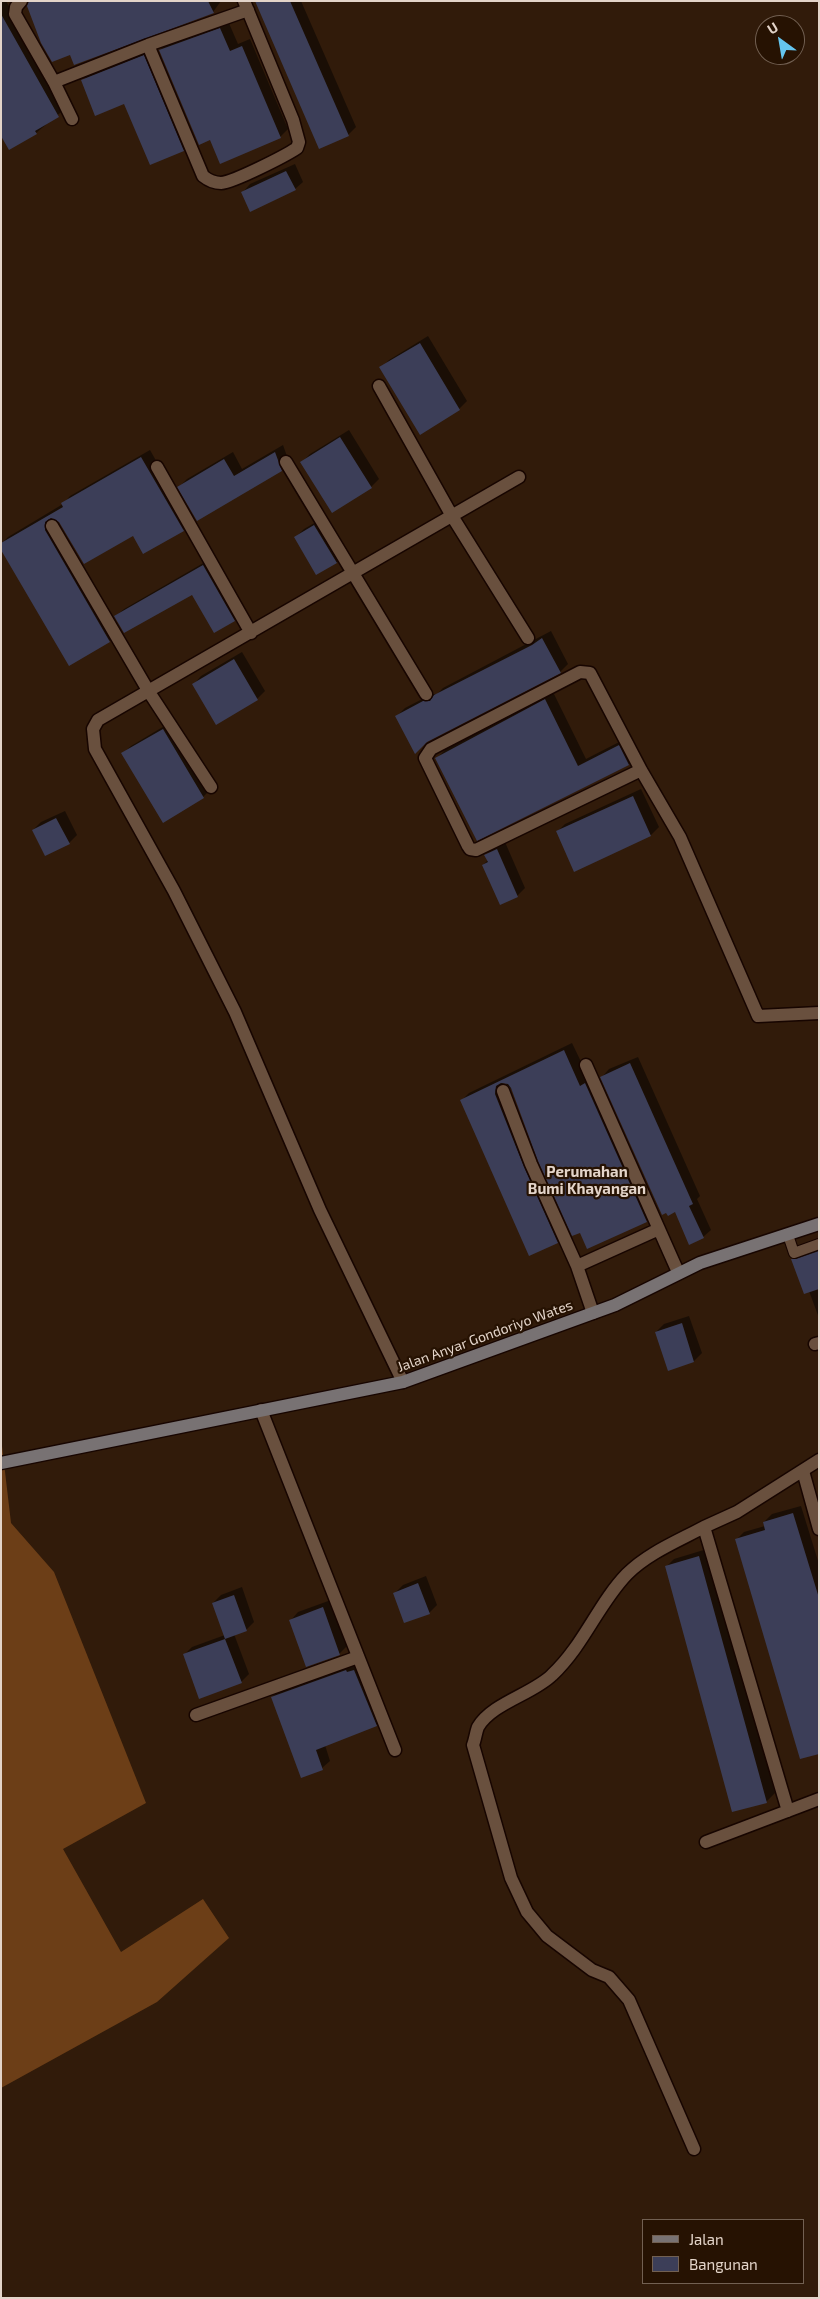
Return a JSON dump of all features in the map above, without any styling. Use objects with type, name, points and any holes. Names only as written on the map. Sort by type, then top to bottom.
[{"type":"street","points":[[22,1],[16,7],[15,14],[54,82],[72,119]]},
{"type":"street","points":[[54,82],[246,6],[293,120],[299,142],[297,148],[284,157],[222,183],[209,181],[203,176],[148,45]]},
{"type":"street","points":[[379,386],[452,516],[528,638]]},
{"type":"street","points":[[286,462],[426,694]]},
{"type":"street","points":[[157,467],[251,633]]},
{"type":"street","points":[[403,1382],[320,1210],[235,1012],[174,891],[95,749],[93,729],[98,720],[518,477]]},
{"type":"street","points":[[52,526],[149,692],[210,787]]},
{"type":"street","points":[[641,770],[476,850],[470,849],[468,846],[425,758],[431,749],[585,671],[590,673],[641,770],[680,837],[758,1016],[819,1013]]},
{"type":"street","points":[[586,1065],[678,1272]]},
{"type":"street","points":[[502,1091],[531,1164],[577,1266],[593,1313]]},
{"type":"street","name":"Jalan Anyar Gondoriyo Wates","points":[[1,1463],[403,1382],[615,1305],[678,1272],[700,1263],[819,1224]]},
{"type":"street","points":[[577,1266],[659,1229]]},
{"type":"street","points":[[261,1410],[395,1750]]},
{"type":"street","points":[[694,2149],[629,2000],[609,1977],[592,1970],[547,1936],[527,1912],[512,1878],[473,1745],[478,1728],[489,1715],[552,1676],[586,1634],[606,1601],[627,1574],[657,1551],[737,1512],[819,1460]]},
{"type":"street","points":[[803,1471],[819,1529]]},
{"type":"street","points":[[704,1527],[788,1811]]},
{"type":"street","points":[[196,1715],[358,1657]]},
{"type":"street","points":[[706,1842],[819,1799]]},
{"type":"lane","points":[[788,1235],[794,1253],[819,1244]]},
{"type":"shaded area","points":[[2,1446],[11,1523],[54,1572],[146,1803],[63,1849],[121,1952],[203,1899],[229,1938],[157,2002],[1,2088]]},
{"type":"building","points":[[29,1],[208,1],[214,13],[74,65],[70,55],[52,62],[41,43],[27,6]]},
{"type":"building","points":[[255,1],[290,1],[349,136],[319,149]]},
{"type":"building","points":[[1,14],[59,117],[35,131],[37,134],[9,150],[1,136]]},
{"type":"building","points":[[220,28],[230,51],[242,46],[281,138],[220,164],[210,140],[199,145],[159,50]]},
{"type":"building","points":[[144,55],[184,151],[150,165],[124,104],[95,116],[81,80]]},
{"type":"building","points":[[286,171],[296,190],[250,212],[241,192]]},
{"type":"building","points":[[420,343],[460,410],[420,435],[379,367]]},
{"type":"building","points":[[340,437],[372,488],[332,513],[300,462]]},
{"type":"building","points":[[275,452],[282,471],[197,521],[177,487],[224,459],[234,476]]},
{"type":"building","points":[[141,457],[184,531],[143,554],[133,536],[84,564],[59,522],[51,518],[45,522],[45,530],[110,642],[69,666],[1,550],[1,543],[63,507],[61,503]]},
{"type":"building","points":[[314,525],[337,563],[316,575],[294,537]]},
{"type":"building","points":[[203,565],[235,621],[214,633],[192,595],[124,633],[114,616]]},
{"type":"building","points":[[542,638],[561,673],[427,742],[415,754],[395,716],[423,701],[430,701],[434,695],[532,645]]},
{"type":"building","points":[[234,659],[258,700],[216,725],[192,684]]},
{"type":"building","points":[[545,699],[578,766],[619,745],[629,765],[477,841],[435,758]]},
{"type":"building","points":[[163,729],[204,798],[163,823],[121,753]]},
{"type":"building","points":[[633,796],[651,836],[574,872],[556,831]]},
{"type":"building","points":[[56,818],[70,844],[45,856],[32,830]]},
{"type":"building","points":[[497,849],[518,897],[500,905],[482,865],[488,862],[484,855]]},
{"type":"building","points":[[564,1050],[580,1086],[585,1083],[647,1222],[587,1249],[580,1233],[572,1236],[538,1161],[511,1088],[508,1084],[501,1083],[496,1086],[495,1094],[524,1167],[558,1243],[529,1256],[460,1100]]},
{"type":"building","points":[[630,1063],[693,1204],[689,1206],[704,1238],[689,1245],[675,1212],[668,1216],[666,1213],[662,1215],[600,1077]]},
{"type":"building","points":[[819,1251],[819,1289],[804,1294],[791,1259]]},
{"type":"building","points":[[682,1323],[694,1362],[668,1371],[655,1332]]},
{"type":"building","points":[[793,1513],[819,1598],[819,1754],[800,1759],[735,1539],[765,1530],[763,1522]]},
{"type":"building","points":[[699,1556],[767,1803],[732,1812],[665,1566]]},
{"type":"building","points":[[418,1583],[430,1614],[404,1623],[393,1593]]},
{"type":"building","points":[[234,1595],[247,1631],[225,1639],[212,1603]]},
{"type":"building","points":[[323,1607],[340,1655],[306,1667],[289,1620]]},
{"type":"building","points":[[225,1639],[242,1683],[199,1699],[183,1654]]},
{"type":"building","points":[[346,1670],[347,1672],[354,1670],[377,1726],[316,1750],[323,1770],[301,1778],[271,1697]]},
{"type":"district","name":"Perumahan Bumi Khayangan","points":[[587,1180]]}]
